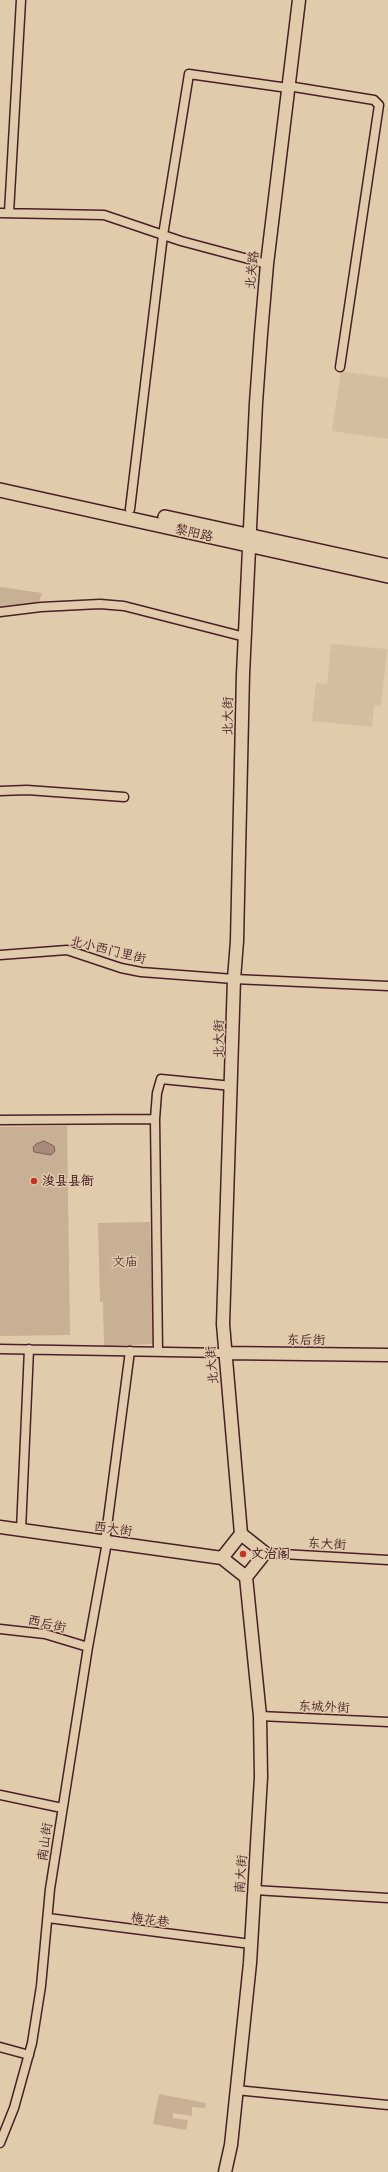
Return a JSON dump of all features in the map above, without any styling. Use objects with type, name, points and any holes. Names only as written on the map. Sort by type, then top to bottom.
[{"type":"main road","name":"黎阳路","points":[[0,480],[130,509],[388,576]]},
{"type":"main road","name":"黎阳路","points":[[0,490],[388,566]]},
{"type":"street","points":[[9,213],[21,0]]},
{"type":"street","name":"北关路","points":[[250,540],[256,403],[267,264],[299,0]]},
{"type":"street","points":[[130,509],[163,235],[189,74],[374,100],[379,105],[340,367]]},
{"type":"street","points":[[0,213],[104,215],[229,255],[267,264]]},
{"type":"street","name":"北大街","points":[[241,1534],[224,1353],[223,1292],[232,1086],[245,637],[250,540]]},
{"type":"street","points":[[0,612],[41,607],[100,604],[124,606],[245,637]]},
{"type":"street","points":[[0,791],[27,790],[124,797]]},
{"type":"street","name":"北小西门里街","points":[[0,955],[67,950],[121,968],[141,972],[234,980],[388,986]]},
{"type":"street","points":[[158,1352],[155,1119],[158,1087],[161,1079],[232,1086]]},
{"type":"street","points":[[0,1120],[155,1119]]},
{"type":"street","points":[[0,1349],[224,1353]]},
{"type":"street","points":[[21,1530],[29,1349]]},
{"type":"street","name":"南山街","points":[[0,2143],[14,2108],[29,2055],[41,1986],[62,1808],[106,1542],[130,1351]]},
{"type":"street","name":"东后街","points":[[224,1353],[388,1354]]},
{"type":"street","name":"西大街","points":[[0,1527],[222,1558]]},
{"type":"street","points":[[241,1534],[265,1553],[246,1577],[222,1558],[241,1534]]},
{"type":"street","name":"东大街","points":[[265,1553],[388,1560]]},
{"type":"street","name":"南大街","points":[[225,2172],[231,2145],[251,1944],[261,1777],[260,1716],[246,1577]]},
{"type":"street","name":"西后街","points":[[0,1629],[45,1634],[88,1647]]},
{"type":"street","name":"东城外街","points":[[260,1716],[388,1722]]},
{"type":"street","points":[[0,1795],[62,1808]]},
{"type":"street","points":[[254,1890],[388,1898]]},
{"type":"street","name":"梅花巷","points":[[48,1918],[251,1944]]},
{"type":"street","points":[[0,2047],[29,2055]]},
{"type":"street","points":[[236,2090],[388,2104]]},
{"type":"shaded area","points":[[341,371],[388,378],[388,439],[332,431]]},
{"type":"shaded area","points":[[331,644],[387,649],[381,706],[374,705],[372,727],[312,721],[316,683],[327,684]]},
{"type":"shaded area","points":[[44,1141],[54,1146],[55,1151],[51,1155],[34,1152],[33,1147]]},
{"type":"green space","points":[[0,587],[42,593],[38,604],[0,608]]},
{"type":"green space","name":"浚县县衙","points":[[67,1126],[70,1335],[0,1336],[0,1127]]},
{"type":"green space","name":"文庙","points":[[150,1222],[154,1344],[104,1346],[103,1302],[100,1302],[98,1223]]},
{"type":"green space","points":[[159,2094],[206,2103],[205,2108],[192,2107],[192,2116],[173,2113],[173,2118],[188,2120],[186,2130],[153,2124]]},
{"type":"place","name":"浚县县衙","points":[[34,1181]]},
{"type":"place","name":"文治阁","points":[[243,1554]]}]
